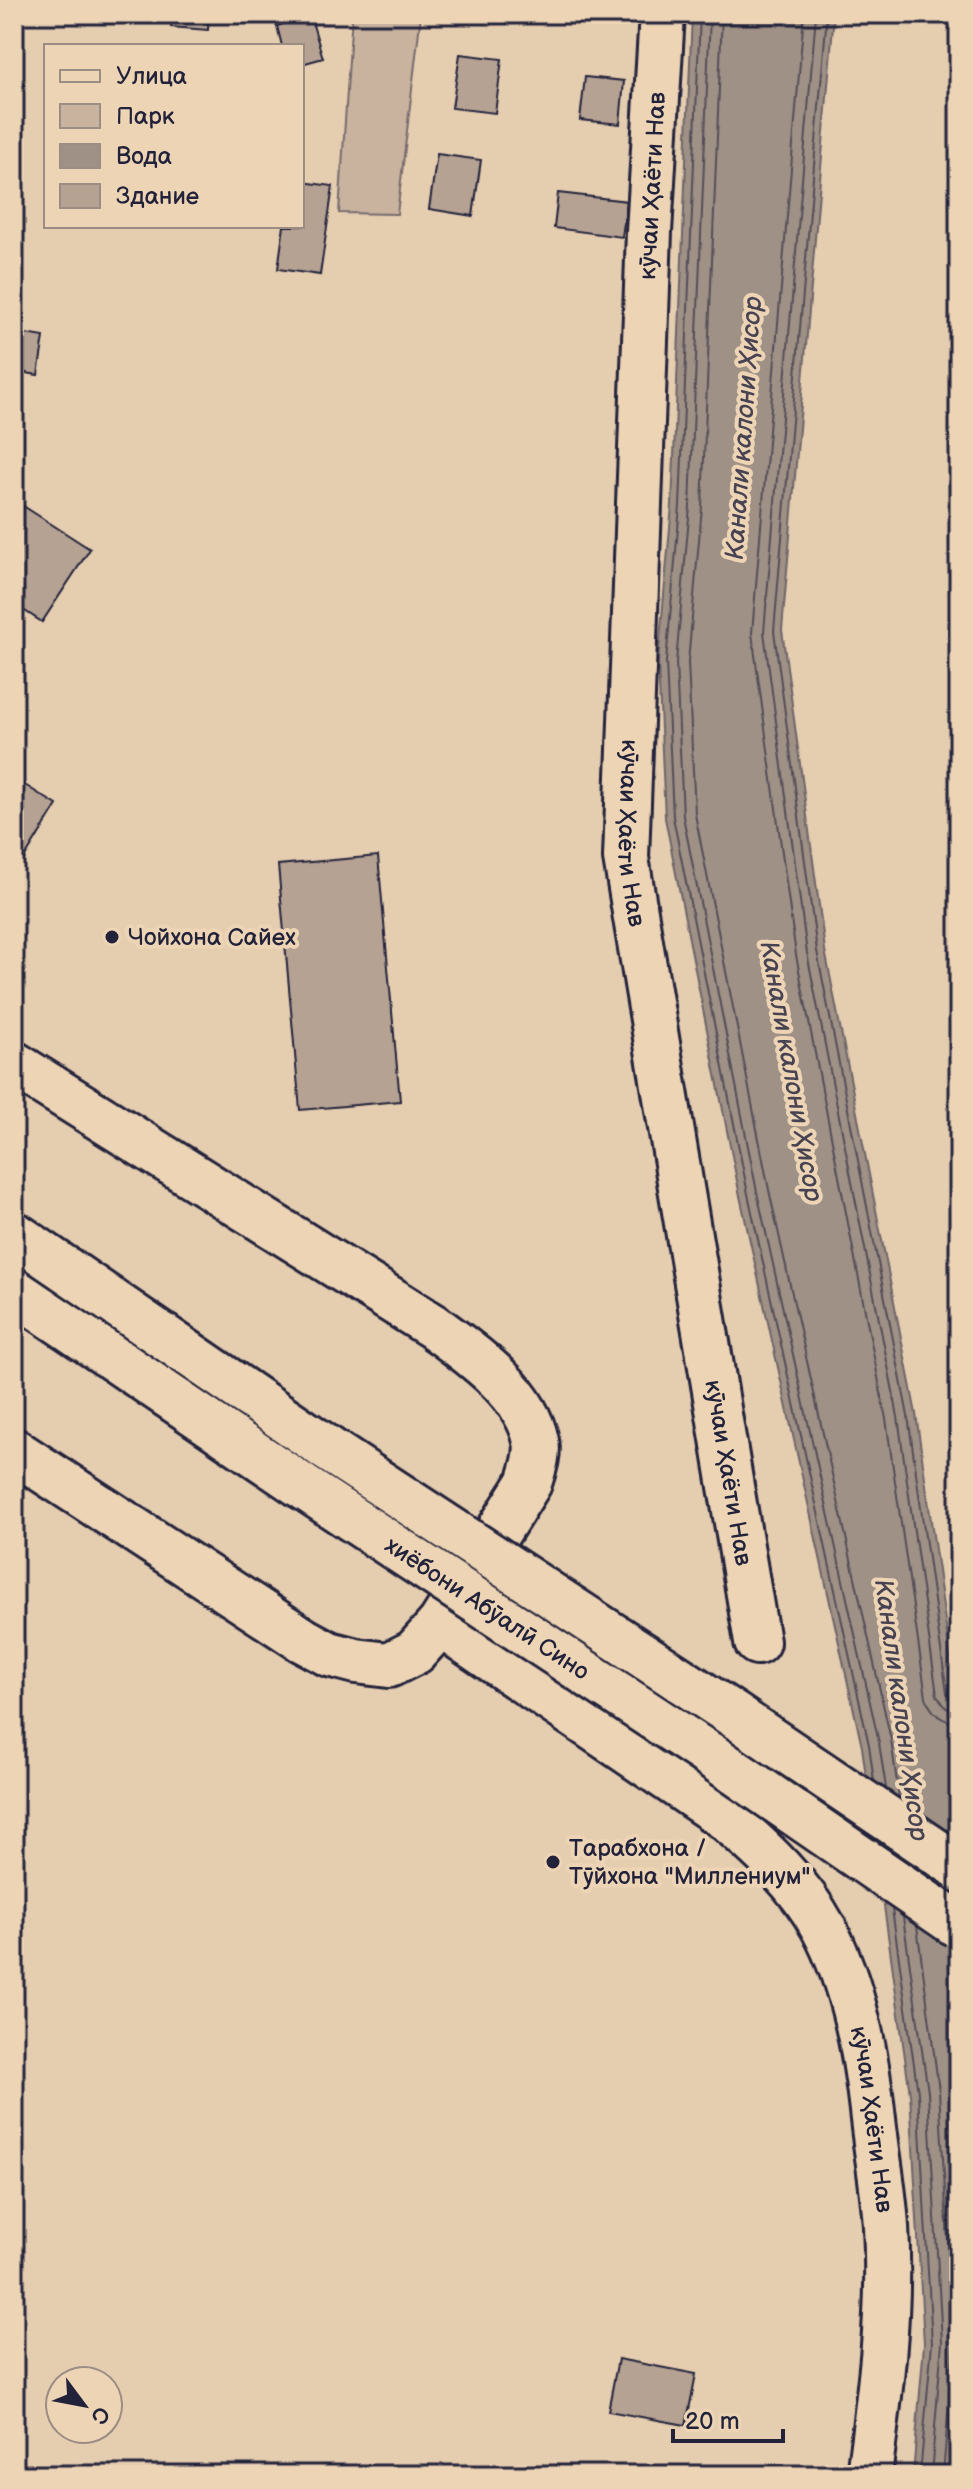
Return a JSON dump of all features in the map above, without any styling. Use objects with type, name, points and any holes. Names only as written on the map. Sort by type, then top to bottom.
[{"type":"street","name":"кӯчаи Ҳаёти Нав","points":[[662,14],[649,232],[626,858],[757,1642]]},
{"type":"street","points":[[14,1064],[433,1326],[486,1365],[505,1386],[530,1424],[537,1441],[536,1460],[529,1483],[440,1624],[415,1652],[389,1665],[329,1654],[303,1640],[14,1451]]},
{"type":"street","name":"хиёбони Абӯалӣ Сино","points":[[14,1234],[328,1449],[734,1715],[959,1867]]},
{"type":"street","name":"хиёбони Абӯалӣ Сино","points":[[14,1291],[302,1486],[710,1755],[959,1926]]},
{"type":"street","name":"кӯчаи Ҳаёти Нав","points":[[440,1624],[727,1819],[764,1850],[794,1884],[828,1935],[840,1960],[858,2027],[870,2091],[886,2227],[883,2370],[869,2475]]},
{"type":"green space","points":[[352,14],[421,14],[397,214],[339,213]]},
{"type":"water","name":"Канали калони Ҳисор","points":[[692,14],[834,14],[782,630],[825,950],[916,1414],[959,1720],[959,2475],[913,2475],[924,2344],[910,2094],[862,1747],[740,1196],[665,818],[658,662],[672,505]]},
{"type":"building","points":[[172,14],[209,14],[208,30],[171,27]]},
{"type":"building","points":[[310,15],[323,58],[304,63],[304,44],[282,44],[277,26]]},
{"type":"building","points":[[460,54],[502,59],[495,113],[452,108]]},
{"type":"building","points":[[585,77],[624,81],[620,124],[580,120]]},
{"type":"building","points":[[437,154],[481,160],[473,216],[429,209]]},
{"type":"building","points":[[304,182],[333,186],[320,275],[278,269],[284,228],[304,228]]},
{"type":"building","points":[[558,193],[627,201],[622,237],[554,228]]},
{"type":"building","points":[[14,332],[44,337],[38,375],[14,371]]},
{"type":"building","points":[[14,500],[90,549],[42,622],[14,604]]},
{"type":"building","points":[[14,780],[57,805],[14,875]]},
{"type":"building","points":[[378,856],[400,1101],[300,1110],[278,865]]},
{"type":"building","points":[[618,2359],[696,2374],[686,2425],[608,2411]]},
{"type":"place","name":"Чойхона Сайех","points":[[112,937]]},
{"type":"place","name":"Тарабхона / Тӯйхона \"Миллениум\"","points":[[553,1862]]}]
